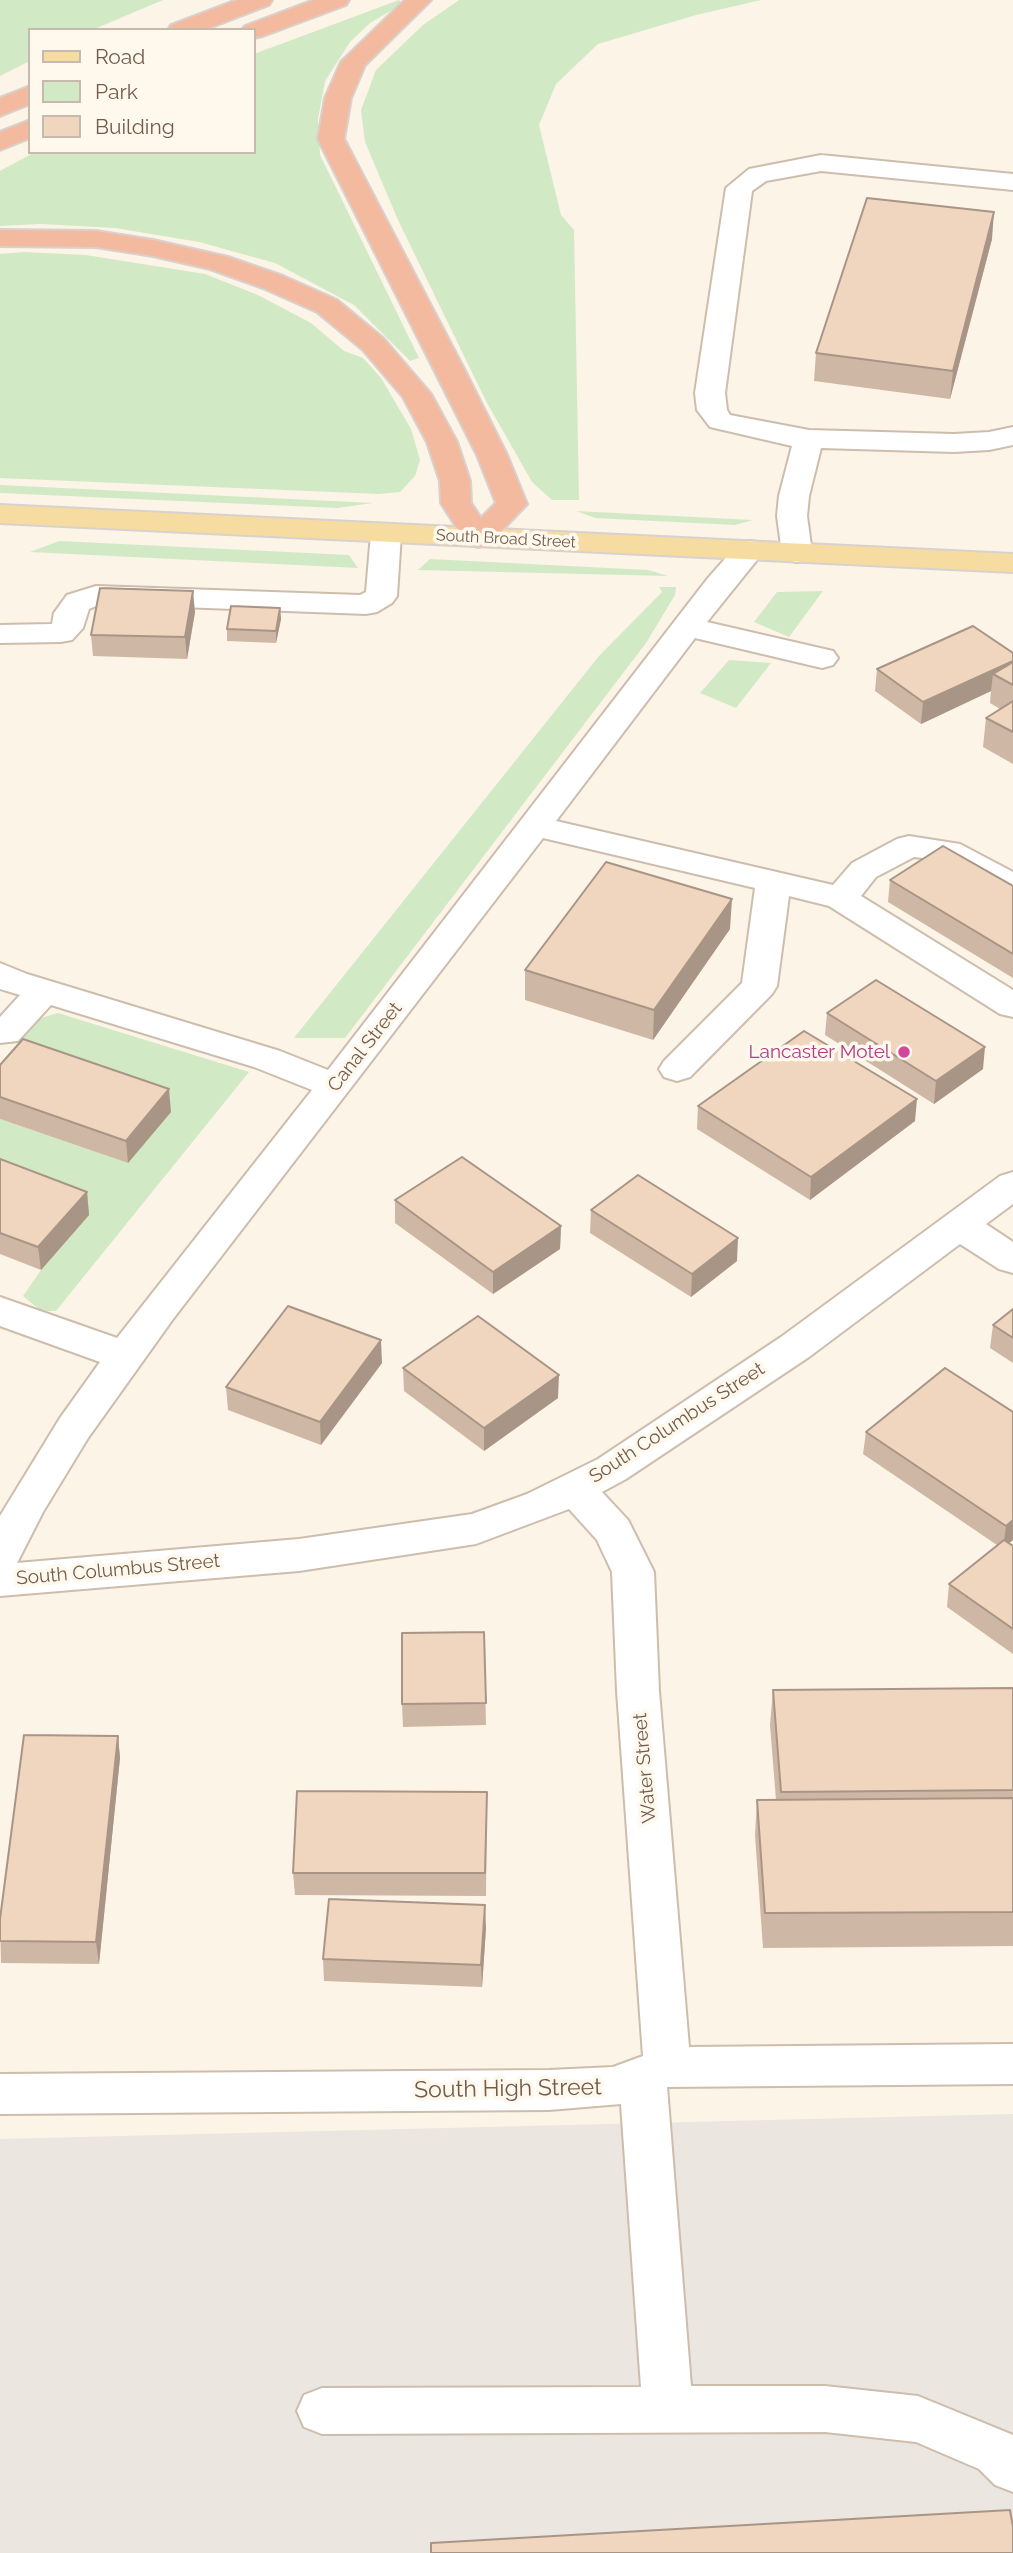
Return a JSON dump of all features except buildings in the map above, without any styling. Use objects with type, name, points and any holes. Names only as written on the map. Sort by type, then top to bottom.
[{"type":"highway","points":[[185,28],[260,0]]},
{"type":"highway","points":[[256,30],[337,0]]},
{"type":"highway","points":[[0,238],[96,240],[153,248],[229,267],[273,282],[327,306],[373,344],[416,394],[442,442],[455,481],[457,503],[478,538],[512,504],[492,455],[450,369],[331,139],[338,98],[354,62],[419,0]]},
{"type":"highway","points":[[0,108],[28,95]]},
{"type":"highway","points":[[0,142],[28,129]]},
{"type":"main road","name":"South Broad Street","points":[[0,514],[1013,563]]},
{"type":"street","points":[[1013,182],[821,163],[758,175],[739,188],[710,393],[712,410],[720,421],[773,434],[809,439],[954,443],[989,441],[1013,436]]},
{"type":"street","points":[[797,553],[792,516],[794,496],[809,439]]},
{"type":"street","points":[[0,634],[61,633],[67,628],[70,613],[78,602],[113,594],[366,604],[381,596],[386,534]]},
{"type":"street","name":"Canal Street","points":[[0,1556],[25,1507],[67,1440],[159,1309],[536,826],[687,626],[750,550]]},
{"type":"street","points":[[687,626],[822,658]]},
{"type":"street","points":[[536,826],[841,898],[1013,1006]]},
{"type":"street","points":[[841,898],[864,870],[909,846],[948,851],[1013,886]]},
{"type":"street","points":[[677,1069],[759,986],[773,884]]},
{"type":"street","points":[[0,974],[15,982],[267,1059],[335,1086]]},
{"type":"street","points":[[5,1033],[44,991]]},
{"type":"street","name":"South Columbus Street","points":[[0,1580],[299,1555],[476,1529],[541,1505],[612,1469],[795,1347],[1013,1185]]},
{"type":"street","points":[[959,1225],[1013,1260]]},
{"type":"street","points":[[0,1311],[125,1356]]},
{"type":"street","name":"Water Street","points":[[574,1488],[613,1531],[633,1572],[638,1691],[663,1988],[655,2071],[668,2410]]},
{"type":"street","name":"South High Street","points":[[0,2094],[549,2090],[614,2087],[655,2071],[1013,2064]]},
{"type":"street","points":[[323,2411],[825,2409],[918,2419],[997,2452],[1013,2468]]},
{"type":"shaded area","points":[[1013,2114],[1013,2553],[0,2553],[0,2139]]},
{"type":"green space","points":[[0,0],[163,0],[97,28],[28,28],[28,62],[0,76]]},
{"type":"green space","points":[[399,0],[402,4],[370,23],[350,42],[325,81],[318,119],[320,155],[419,358],[410,361],[354,305],[275,263],[199,242],[115,228],[40,224],[0,226],[0,171],[31,154],[256,154],[256,53]]},
{"type":"green space","points":[[459,0],[761,0],[696,15],[598,44],[556,84],[539,125],[561,215],[574,230],[579,500],[552,500],[532,482],[486,401],[398,220],[365,142],[361,110],[376,70],[423,25]]},
{"type":"green space","points":[[24,252],[86,255],[205,274],[258,295],[311,323],[344,351],[363,358],[381,378],[411,429],[420,460],[415,476],[400,492],[379,494],[0,478],[0,254]]},
{"type":"green space","points":[[0,485],[373,503],[337,508],[0,493]]},
{"type":"green space","points":[[576,511],[753,520],[735,525],[595,518]]},
{"type":"green space","points":[[59,541],[349,555],[358,568],[30,552]]},
{"type":"green space","points":[[430,559],[648,570],[668,576],[418,570]]},
{"type":"green space","points":[[659,587],[676,587],[675,595],[646,643],[345,1038],[294,1038],[599,656],[662,592]]},
{"type":"green space","points":[[823,591],[789,637],[754,622],[777,592]]},
{"type":"green space","points":[[729,660],[771,663],[736,708],[700,693]]},
{"type":"green space","points":[[58,1013],[249,1072],[56,1311],[41,1311],[23,1296],[41,1270],[0,1181],[0,1119],[128,1163],[26,1062],[22,1037],[41,1018]]},
{"type":"place","name":"Lancaster Motel","points":[[904,1052]]}]
